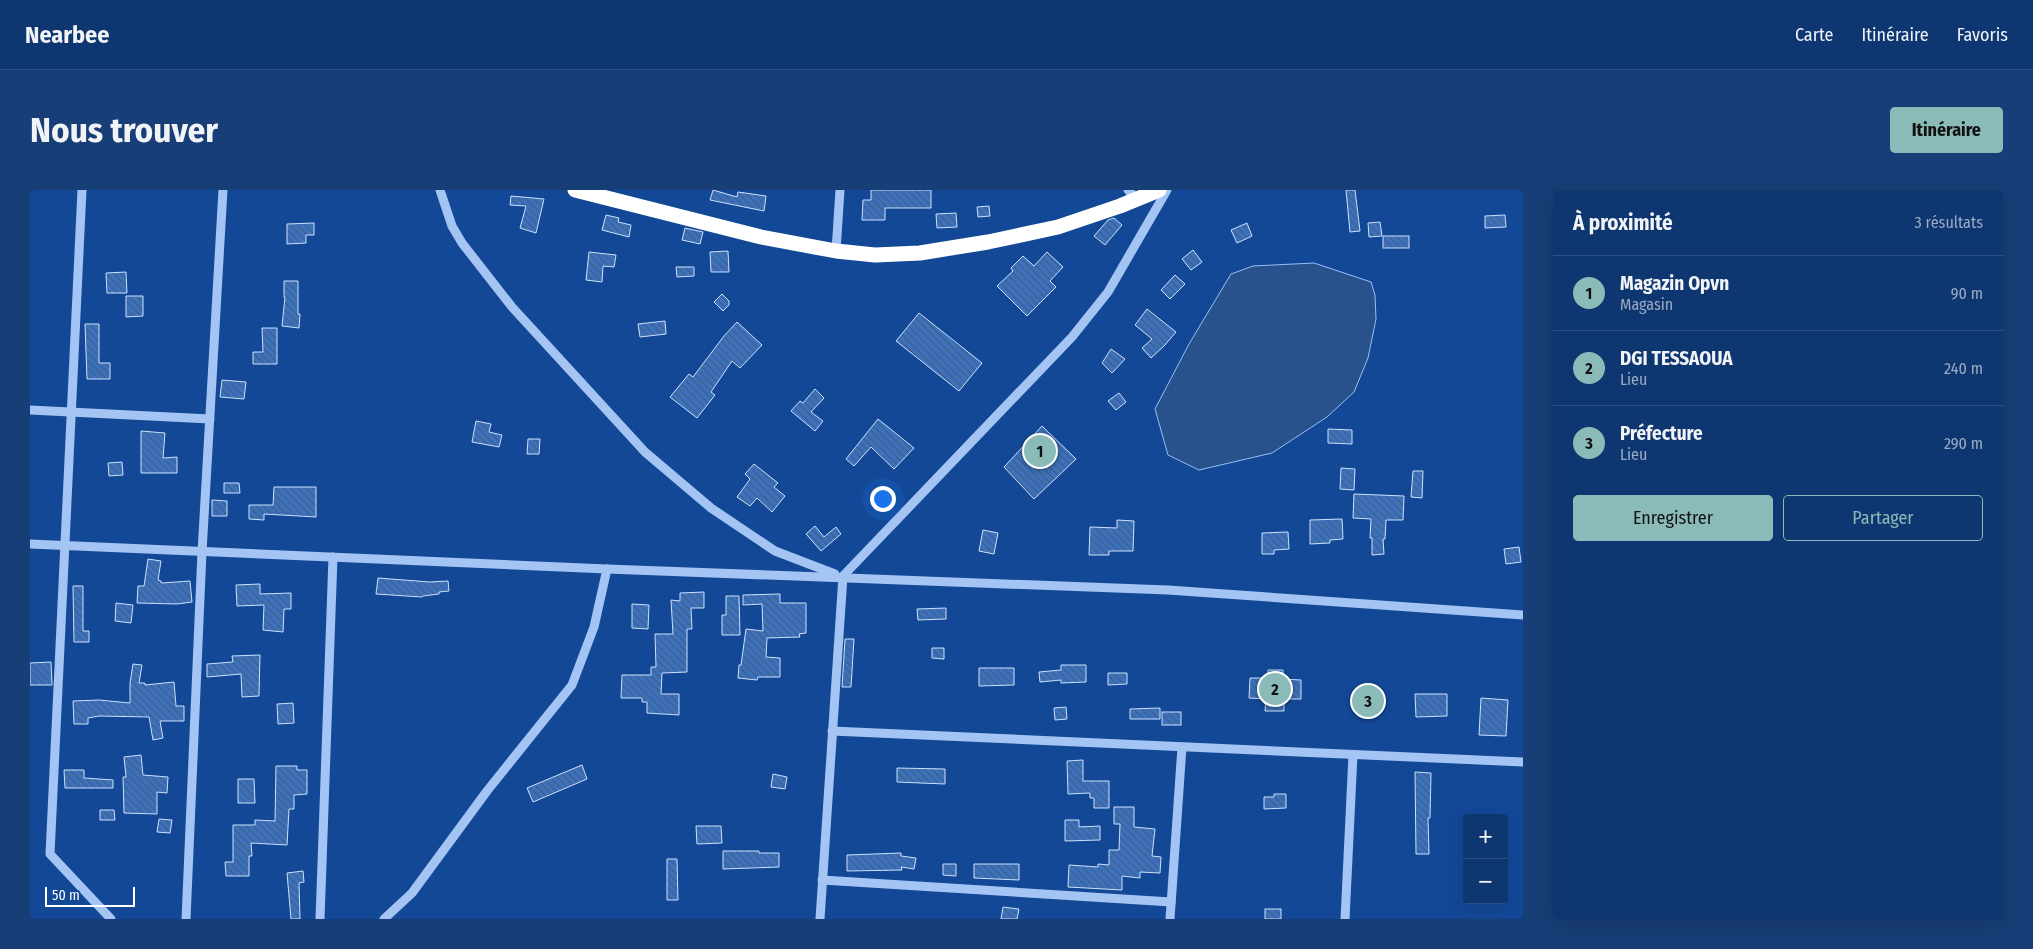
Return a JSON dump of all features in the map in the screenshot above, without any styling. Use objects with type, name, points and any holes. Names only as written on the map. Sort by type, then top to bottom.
[{"type":"highway","points":[[575,190],[761,237],[836,251],[875,254],[920,252],[988,242],[1058,227],[1132,194],[1159,190]]},
{"type":"street","points":[[82,190],[50,854],[111,919]]},
{"type":"street","points":[[186,919],[202,552],[223,190]]},
{"type":"street","points":[[440,190],[452,226],[462,243],[512,307],[645,452],[711,508],[775,551],[843,576]]},
{"type":"street","points":[[836,251],[840,190]]},
{"type":"street","points":[[820,919],[843,576],[1072,337],[1108,292],[1167,190]]},
{"type":"street","points":[[30,410],[210,419]]},
{"type":"street","points":[[30,544],[608,569],[843,576],[1168,590],[1523,615]]},
{"type":"street","points":[[320,919],[333,557]]},
{"type":"street","points":[[384,919],[412,894],[487,790],[572,685],[594,627],[608,569]]},
{"type":"street","points":[[832,731],[1523,762]]},
{"type":"street","points":[[1170,919],[1182,747]]},
{"type":"street","points":[[1345,919],[1353,754]]},
{"type":"street","points":[[822,880],[1171,902]]},
{"type":"water","points":[[1314,263],[1371,282],[1375,295],[1376,319],[1368,358],[1354,392],[1327,417],[1272,453],[1199,470],[1168,455],[1155,409],[1189,344],[1231,274],[1253,266]]},
{"type":"building","points":[[713,190],[737,197],[738,192],[766,196],[764,211],[710,200]]},
{"type":"building","points":[[871,190],[931,190],[931,208],[885,208],[885,220],[862,220],[863,200],[871,200]]},
{"type":"building","points":[[1346,190],[1355,190],[1360,231],[1350,232]]},
{"type":"building","points":[[511,196],[544,199],[536,233],[520,228],[526,206],[510,205]]},
{"type":"building","points":[[989,206],[990,216],[978,217],[977,207]]},
{"type":"building","points":[[956,213],[957,227],[937,228],[936,214]]},
{"type":"building","points":[[606,215],[619,218],[618,222],[631,225],[629,237],[602,230]]},
{"type":"building","points":[[1505,215],[1506,227],[1485,228],[1485,216]]},
{"type":"building","points":[[1114,218],[1122,225],[1105,245],[1094,236],[1108,220]]},
{"type":"building","points":[[1380,222],[1382,236],[1369,237],[1368,223]]},
{"type":"building","points":[[314,223],[314,235],[306,235],[306,243],[287,244],[287,224]]},
{"type":"building","points":[[1247,223],[1252,236],[1237,243],[1231,230]]},
{"type":"building","points":[[685,228],[703,232],[700,244],[682,240]]},
{"type":"building","points":[[1383,236],[1409,236],[1409,248],[1383,248]]},
{"type":"building","points":[[1193,250],[1202,262],[1191,270],[1182,259]]},
{"type":"building","points":[[728,251],[729,272],[711,272],[710,252]]},
{"type":"building","points":[[589,252],[616,255],[614,267],[603,266],[602,282],[586,280]]},
{"type":"building","points":[[1047,252],[1063,267],[1050,281],[1056,287],[1027,316],[997,286],[1013,271],[1011,268],[1023,256],[1034,266]]},
{"type":"building","points":[[676,267],[694,267],[694,276],[677,277]]},
{"type":"building","points":[[126,272],[127,293],[107,293],[106,273]]},
{"type":"building","points":[[1175,275],[1185,284],[1170,299],[1161,290]]},
{"type":"building","points":[[284,281],[298,281],[299,328],[282,326],[285,297]]},
{"type":"building","points":[[722,294],[729,301],[729,305],[723,311],[714,302]]},
{"type":"building","points":[[126,296],[143,296],[143,316],[126,317]]},
{"type":"building","points":[[1147,309],[1176,332],[1151,358],[1142,348],[1152,339],[1135,325]]},
{"type":"building","points":[[919,313],[982,363],[959,391],[896,341]]},
{"type":"building","points":[[665,321],[666,334],[640,337],[638,324]]},
{"type":"building","points":[[737,322],[762,345],[740,368],[732,361],[711,392],[715,395],[697,418],[670,397],[689,374],[693,377]]},
{"type":"building","points":[[85,324],[99,324],[99,363],[110,363],[110,379],[87,379]]},
{"type":"building","points":[[262,328],[277,328],[277,364],[253,364],[253,352],[263,352]]},
{"type":"building","points":[[1111,349],[1125,359],[1112,373],[1102,363]]},
{"type":"building","points":[[222,380],[246,382],[244,399],[220,397]]},
{"type":"building","points":[[815,389],[824,398],[811,412],[823,421],[815,431],[791,411],[800,401],[803,403]]},
{"type":"building","points":[[1119,393],[1126,402],[1116,410],[1108,401]]},
{"type":"building","points":[[878,419],[914,448],[894,469],[871,447],[854,466],[846,459]]},
{"type":"building","points":[[476,421],[491,424],[489,432],[502,435],[499,447],[472,442]]},
{"type":"building","points":[[1042,426],[1076,459],[1034,499],[1004,467]]},
{"type":"building","points":[[1328,429],[1352,430],[1352,444],[1328,443]]},
{"type":"building","points":[[141,431],[165,433],[163,458],[177,457],[177,473],[141,473]]},
{"type":"building","points":[[528,439],[540,439],[539,454],[527,454]]},
{"type":"building","points":[[122,462],[123,475],[109,476],[108,463]]},
{"type":"building","points":[[754,464],[778,483],[774,487],[785,496],[772,512],[757,498],[750,506],[737,497],[750,479],[745,474]]},
{"type":"building","points":[[1341,468],[1355,469],[1354,490],[1340,489]]},
{"type":"building","points":[[1413,471],[1423,471],[1422,498],[1411,497]]},
{"type":"building","points":[[224,483],[239,483],[240,493],[224,493]]},
{"type":"building","points":[[274,487],[316,487],[316,517],[264,514],[264,520],[249,519],[249,505],[273,505]]},
{"type":"building","points":[[1354,494],[1404,496],[1403,520],[1386,520],[1385,539],[1383,539],[1384,554],[1372,555],[1372,538],[1370,538],[1371,519],[1353,518]]},
{"type":"building","points":[[212,500],[227,501],[227,516],[212,516]]},
{"type":"building","points":[[1342,519],[1343,539],[1330,540],[1330,543],[1310,544],[1310,520]]},
{"type":"building","points":[[1117,520],[1134,521],[1133,551],[1109,551],[1109,555],[1089,555],[1090,527],[1117,528]]},
{"type":"building","points":[[815,526],[824,537],[836,527],[841,534],[821,551],[806,534]]},
{"type":"building","points":[[983,530],[998,533],[994,554],[979,551]]},
{"type":"building","points":[[1288,532],[1289,549],[1274,550],[1274,554],[1262,554],[1262,533]]},
{"type":"building","points":[[1519,547],[1521,562],[1506,564],[1504,549]]},
{"type":"building","points":[[148,559],[161,561],[158,580],[161,583],[190,581],[192,602],[177,604],[137,603],[138,586],[144,586]]},
{"type":"building","points":[[378,578],[430,582],[448,581],[449,591],[422,597],[376,594]]},
{"type":"building","points":[[260,584],[260,594],[291,593],[291,609],[284,609],[283,632],[263,630],[264,605],[237,606],[236,585]]},
{"type":"building","points":[[73,586],[83,586],[83,631],[89,631],[89,642],[74,642]]},
{"type":"building","points":[[704,592],[704,608],[691,608],[692,629],[687,629],[687,672],[662,673],[661,694],[679,694],[679,715],[647,713],[647,702],[642,702],[642,698],[621,698],[622,675],[651,675],[651,667],[656,667],[655,634],[673,634],[671,600],[680,601],[680,593]]},
{"type":"building","points":[[780,594],[780,603],[806,603],[806,633],[799,634],[800,637],[767,638],[766,657],[780,658],[780,677],[758,677],[757,680],[738,678],[746,629],[763,631],[762,604],[743,605],[743,595]]},
{"type":"building","points":[[726,596],[739,596],[740,635],[722,635],[722,615],[726,615]]},
{"type":"building","points":[[116,603],[133,605],[131,623],[115,621]]},
{"type":"building","points":[[632,604],[649,605],[648,629],[632,628]]},
{"type":"building","points":[[946,608],[946,619],[918,620],[917,609]]},
{"type":"building","points":[[845,639],[854,639],[851,687],[842,687]]},
{"type":"building","points":[[932,648],[944,648],[944,659],[932,658]]},
{"type":"building","points":[[260,655],[259,696],[242,697],[241,674],[207,677],[207,664],[233,662],[232,656]]},
{"type":"building","points":[[51,662],[52,685],[30,685],[30,663]]},
{"type":"building","points":[[133,664],[142,665],[139,683],[145,683],[145,685],[174,682],[176,706],[184,706],[184,721],[160,721],[163,738],[153,740],[149,717],[99,716],[88,718],[88,724],[74,724],[73,701],[99,700],[130,703],[130,683]]},
{"type":"building","points":[[1061,665],[1086,665],[1086,682],[1061,683],[1061,680],[1040,682],[1039,672],[1061,670]]},
{"type":"building","points":[[979,668],[1014,668],[1014,685],[979,686]]},
{"type":"building","points":[[1268,670],[1283,670],[1283,679],[1301,680],[1301,699],[1284,699],[1284,711],[1265,711],[1266,699],[1249,698],[1250,678],[1268,678]]},
{"type":"building","points":[[1108,673],[1127,673],[1127,684],[1108,685]]},
{"type":"building","points":[[1355,692],[1381,693],[1381,711],[1354,710]]},
{"type":"building","points":[[1415,694],[1447,694],[1447,716],[1416,717]]},
{"type":"building","points":[[1481,698],[1508,700],[1506,736],[1479,735]]},
{"type":"building","points":[[293,703],[294,723],[278,724],[277,704]]},
{"type":"building","points":[[1066,707],[1067,719],[1055,720],[1054,708]]},
{"type":"building","points":[[1160,708],[1160,719],[1130,719],[1130,709]]},
{"type":"building","points":[[1162,712],[1181,712],[1181,725],[1162,725]]},
{"type":"building","points":[[141,755],[143,775],[168,777],[167,793],[157,792],[157,814],[124,813],[123,777],[126,777],[124,757]]},
{"type":"building","points":[[1083,760],[1083,781],[1109,781],[1109,808],[1094,808],[1094,798],[1090,798],[1090,793],[1068,794],[1067,761]]},
{"type":"building","points":[[582,765],[587,779],[533,802],[527,788]]},
{"type":"building","points":[[276,766],[297,766],[297,770],[307,770],[307,794],[294,795],[294,809],[289,809],[287,845],[251,843],[252,856],[249,856],[249,876],[226,876],[225,862],[233,862],[233,825],[255,825],[255,820],[275,821]]},
{"type":"building","points":[[897,768],[945,769],[945,784],[897,782]]},
{"type":"building","points":[[64,770],[84,770],[84,778],[113,780],[113,788],[65,788]]},
{"type":"building","points":[[1415,772],[1431,773],[1430,818],[1428,818],[1429,854],[1416,854]]},
{"type":"building","points":[[773,774],[787,777],[785,789],[771,787]]},
{"type":"building","points":[[238,779],[254,779],[255,803],[238,803]]},
{"type":"building","points":[[1274,794],[1286,794],[1286,808],[1264,809],[1264,797],[1274,797]]},
{"type":"building","points":[[1114,807],[1134,807],[1134,827],[1155,829],[1152,856],[1161,857],[1160,873],[1140,872],[1140,878],[1122,876],[1122,890],[1068,887],[1069,865],[1098,867],[1098,864],[1109,865],[1109,850],[1119,850],[1120,824],[1114,824]]},
{"type":"building","points":[[100,810],[114,810],[115,820],[100,820]]},
{"type":"building","points":[[159,819],[172,820],[170,833],[157,832]]},
{"type":"building","points":[[1065,820],[1079,820],[1079,827],[1100,826],[1100,840],[1065,841]]},
{"type":"building","points":[[696,826],[721,826],[722,843],[697,844]]},
{"type":"building","points":[[723,851],[779,853],[779,867],[723,869]]},
{"type":"building","points":[[901,853],[901,856],[916,858],[914,869],[901,867],[902,870],[847,871],[847,855]]},
{"type":"building","points":[[667,859],[677,859],[678,900],[667,900]]},
{"type":"building","points":[[943,864],[956,864],[956,876],[943,875]]},
{"type":"building","points":[[974,864],[1019,864],[1019,880],[974,878]]},
{"type":"building","points":[[303,871],[304,882],[299,883],[300,919],[291,919],[287,873]]},
{"type":"building","points":[[1003,907],[1019,909],[1017,919],[1001,919]]},
{"type":"building","points":[[1265,909],[1281,909],[1281,919],[1265,919]]},
{"type":"place","name":"Magazin Opvn","points":[[1040,451]]},
{"type":"place","name":"DGI TESSAOUA","points":[[1275,689]]},
{"type":"place","name":"Préfecture","points":[[1368,701]]}]
